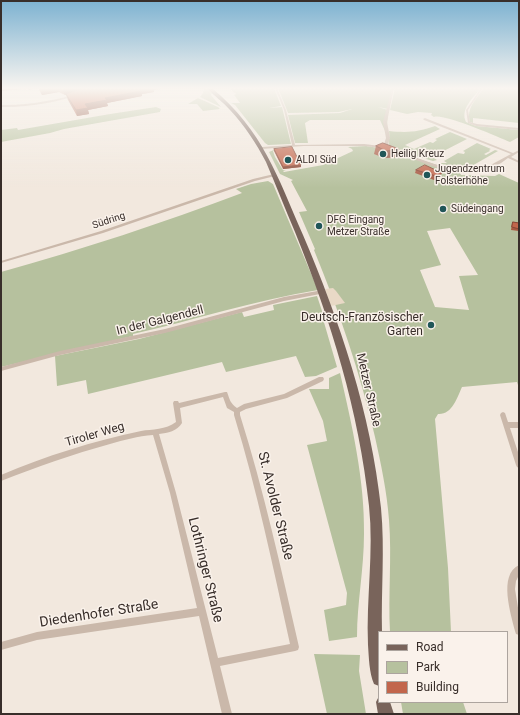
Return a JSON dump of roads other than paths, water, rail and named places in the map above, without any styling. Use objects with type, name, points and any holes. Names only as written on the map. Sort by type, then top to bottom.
[{"type":"main road","name":"Metzer Straße","points":[[241,121],[262,148],[275,176],[323,292],[352,382],[371,474],[376,535],[374,620],[378,671]]},
{"type":"main road","points":[[383,703],[386,714]]},
{"type":"street","points":[[288,121],[294,146]]},
{"type":"street","points":[[386,121],[388,138],[386,143],[389,149]]},
{"type":"street","points":[[433,121],[514,154]]},
{"type":"street","points":[[469,121],[473,124],[519,129]]},
{"type":"street","points":[[374,146],[386,143]]},
{"type":"street","points":[[262,148],[294,146],[374,146],[389,149],[463,172],[484,170],[519,151]]},
{"type":"street","points":[[508,157],[519,162]]},
{"type":"street","name":"Südring","points":[[220,192],[264,175],[275,176]]},
{"type":"street","name":"Südring","points":[[1,262],[102,232],[249,182],[275,176]]},
{"type":"street","name":"In der Galgendell","points":[[1,369],[60,353],[165,331],[284,299],[323,292]]},
{"type":"street","points":[[238,411],[244,407],[285,396],[321,379]]},
{"type":"street","name":"Tiroler Weg","points":[[1,478],[46,461],[93,446],[141,433],[155,432],[177,426],[179,423],[176,404],[225,394],[229,406],[238,411]]},
{"type":"street","name":"St. Avolder Straße","points":[[215,663],[295,647],[259,489],[250,454],[237,415],[238,411]]},
{"type":"street","points":[[503,415],[519,465]]},
{"type":"street","points":[[506,424],[519,425]]},
{"type":"street","name":"Lothringer Straße","points":[[155,432],[173,493],[227,714]]},
{"type":"street","points":[[519,570],[514,574],[510,585],[519,631]]},
{"type":"street","name":"Diedenhofer Straße","points":[[1,646],[38,636],[202,611]]},
{"type":"place","name":"Heilig Kreuz","points":[[383,154]]},
{"type":"place","name":"ALDI Süd","points":[[288,160]]},
{"type":"place","name":"Jugendzentrum Folsterhöhe","points":[[427,175]]},
{"type":"place","name":"Südeingang","points":[[443,209]]},
{"type":"place","name":"DFG Eingang Metzer Straße","points":[[319,226]]},
{"type":"place","name":"Deutsch-Französischer Garten","points":[[431,325]]}]
